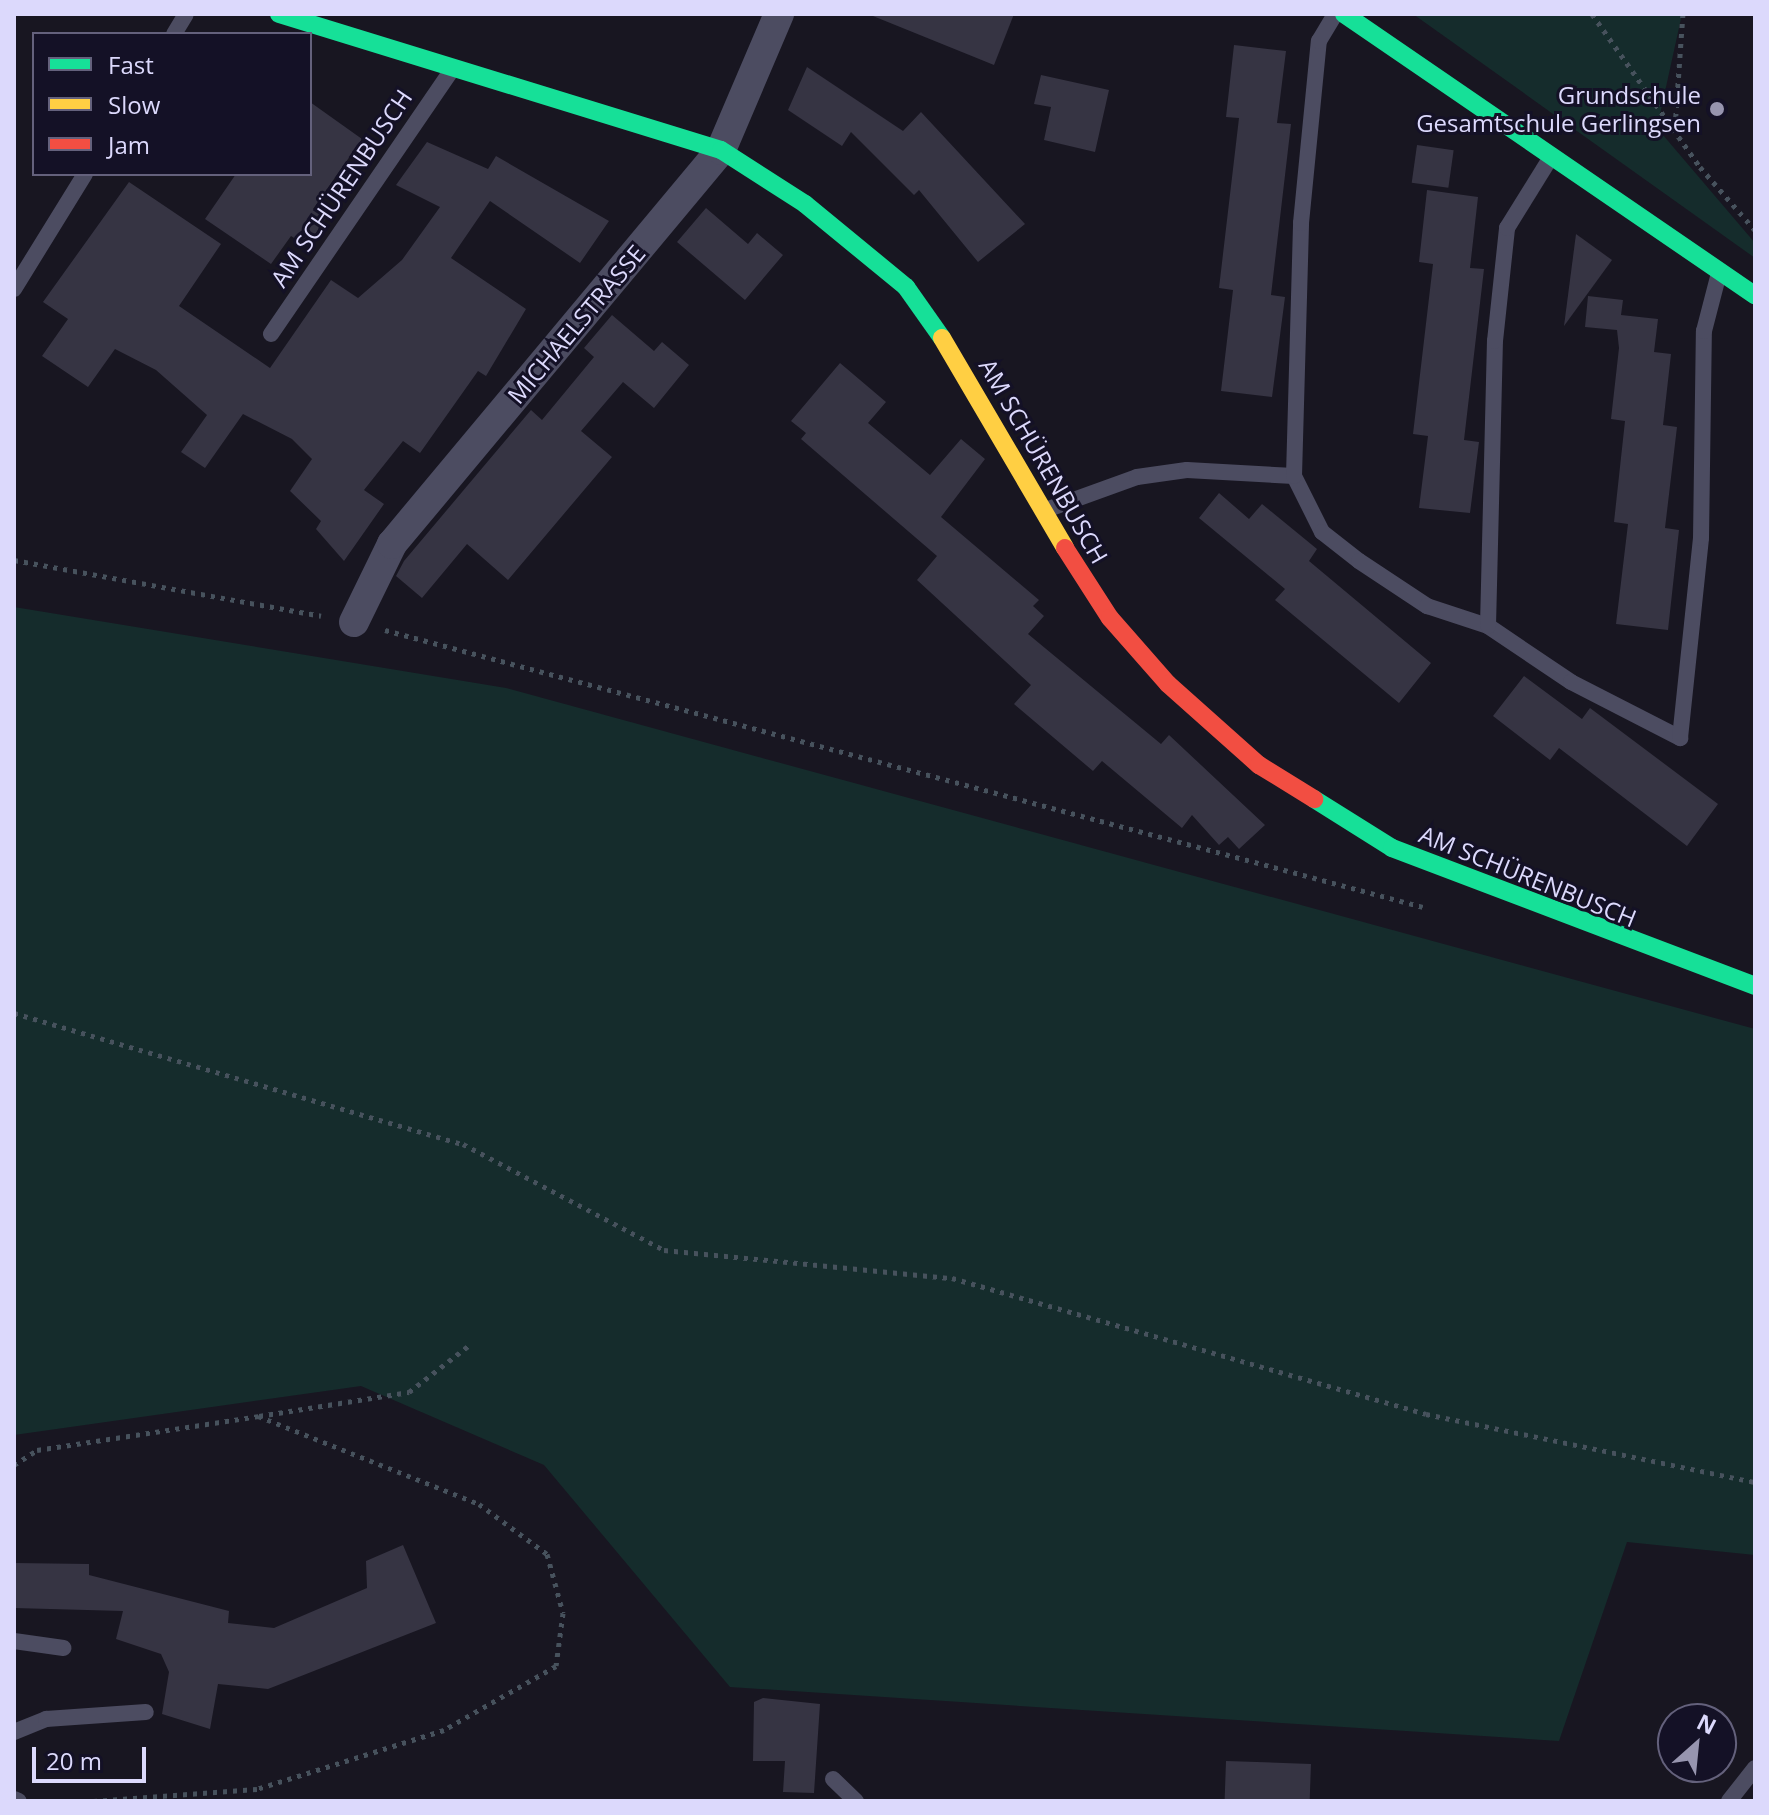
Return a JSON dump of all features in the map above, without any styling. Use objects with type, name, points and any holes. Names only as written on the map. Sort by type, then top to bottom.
[{"type":"street","name":"AM SCHÜRENBUSCH","points":[[279,14],[451,70],[721,150],[857,241],[906,287],[973,382],[1041,511],[1110,618],[1168,684],[1259,765],[1392,848],[1755,986]]},
{"type":"street","name":"MICHAELSTRASSE","points":[[354,622],[392,544],[721,150],[779,14]]},
{"type":"street","points":[[1344,14],[1755,295]]},
{"type":"lane","points":[[175,32],[186,14]]},
{"type":"lane","points":[[1335,14],[1319,41],[1301,223],[1294,476],[1322,532],[1427,606],[1488,626],[1571,682],[1680,738],[1701,538],[1704,331],[1720,271]]},
{"type":"lane","name":"AM SCHÜRENBUSCH","points":[[271,334],[451,70]]},
{"type":"lane","points":[[1488,626],[1495,341],[1507,228],[1551,156]]},
{"type":"lane","points":[[14,289],[84,176]]},
{"type":"lane","points":[[1041,511],[1137,477],[1187,470],[1294,476]]},
{"type":"lane","points":[[14,1641],[64,1648]]},
{"type":"lane","points":[[14,1732],[46,1719],[146,1712]]},
{"type":"lane","points":[[1729,1801],[1755,1768]]},
{"type":"lane","points":[[833,1779],[856,1801]]},
{"type":"path","points":[[1592,14],[1675,128],[1755,230]]},
{"type":"path","points":[[1675,128],[1683,14]]},
{"type":"path","points":[[14,560],[354,622],[1434,910]]},
{"type":"path","points":[[14,1013],[463,1144],[664,1250],[952,1278],[1426,1414],[1755,1482]]},
{"type":"path","points":[[14,1465],[37,1450],[409,1392],[468,1346]]},
{"type":"path","points":[[93,1801],[257,1789],[444,1730],[556,1666],[563,1613],[547,1554],[479,1504],[258,1416]]},
{"type":"green space","points":[[1413,14],[1682,14],[1657,128],[1755,243],[1755,258]]},
{"type":"green space","points":[[14,607],[506,688],[1755,1029],[1755,1555],[1627,1542],[1559,1741],[730,1687],[544,1465],[361,1386],[14,1435]]},
{"type":"building","points":[[868,14],[1014,14],[994,65]]},
{"type":"building","points":[[1234,45],[1286,51],[1277,123],[1291,124],[1271,295],[1285,297],[1272,397],[1221,391],[1233,290],[1219,288],[1239,118],[1226,117]]},
{"type":"building","points":[[807,67],[903,131],[921,112],[1025,224],[978,262],[919,190],[914,195],[851,132],[842,146],[788,110]]},
{"type":"building","points":[[1041,75],[1109,90],[1095,152],[1044,140],[1051,107],[1034,104]]},
{"type":"building","points":[[312,103],[362,139],[313,209],[326,218],[307,246],[291,236],[271,264],[205,219],[235,176],[312,176]]},
{"type":"building","points":[[427,142],[488,169],[496,156],[609,221],[580,263],[490,201],[451,258],[526,309],[486,376],[478,371],[420,453],[403,441],[364,490],[384,504],[344,561],[316,529],[321,521],[290,491],[312,459],[292,439],[243,414],[205,468],[181,452],[207,415],[156,370],[115,349],[88,387],[42,356],[68,319],[43,302],[129,182],[221,244],[179,306],[270,368],[331,280],[358,298],[402,260],[440,207],[396,185]]},
{"type":"building","points":[[1417,145],[1454,150],[1448,188],[1412,183]]},
{"type":"building","points":[[1427,190],[1478,197],[1470,268],[1484,269],[1464,440],[1479,442],[1470,513],[1419,508],[1428,436],[1413,434],[1433,264],[1419,262]]},
{"type":"building","points":[[706,208],[748,244],[757,233],[783,255],[745,300],[677,242]]},
{"type":"building","points":[[1576,234],[1612,260],[1564,326]]},
{"type":"building","points":[[1588,296],[1623,300],[1621,315],[1658,319],[1654,352],[1671,354],[1663,425],[1677,427],[1665,528],[1679,530],[1668,630],[1616,624],[1628,524],[1614,522],[1625,421],[1611,419],[1619,348],[1617,330],[1585,327]]},
{"type":"building","points":[[612,315],[654,351],[662,342],[689,365],[654,408],[623,382],[581,431],[612,457],[508,580],[467,544],[422,598],[396,576],[404,561],[531,410],[542,420],[594,357],[584,348]]},
{"type":"building","points":[[840,363],[886,402],[868,423],[930,475],[961,439],[985,459],[941,517],[1039,600],[1033,606],[1044,616],[1028,634],[1161,744],[1169,735],[1265,825],[1239,849],[1228,837],[1219,845],[1192,815],[1182,828],[1102,761],[1093,771],[1014,704],[1031,685],[917,580],[937,556],[801,439],[806,433],[791,421]]},
{"type":"building","points":[[1219,493],[1249,519],[1262,504],[1317,549],[1309,561],[1431,663],[1399,703],[1275,600],[1285,589],[1199,518]]},
{"type":"building","points":[[1524,676],[1582,719],[1590,708],[1718,804],[1687,846],[1559,748],[1550,760],[1493,716]]},
{"type":"building","points":[[403,1545],[436,1623],[268,1689],[218,1684],[210,1729],[162,1714],[169,1672],[161,1654],[116,1639],[123,1611],[14,1608],[14,1563],[89,1564],[89,1575],[229,1611],[228,1623],[274,1628],[367,1588],[366,1561]]},
{"type":"building","points":[[763,1698],[820,1704],[814,1793],[783,1792],[785,1761],[753,1761],[754,1702]]},
{"type":"building","points":[[1226,1761],[1311,1764],[1310,1801],[1225,1801]]},
{"type":"traffic: fast","points":[[279,14],[721,150],[805,204],[906,287],[942,338]]},
{"type":"traffic: fast","points":[[1344,14],[1755,295]]},
{"type":"traffic: fast","points":[[1314,799],[1392,848],[1755,986]]},
{"type":"traffic: slow","points":[[942,338],[1065,548]]},
{"type":"traffic: jam","points":[[1065,548],[1110,618],[1168,684],[1259,765],[1314,799]]},
{"type":"place","name":"Grundschule Gesamtschule Gerlingsen","points":[[1717,109]]}]
